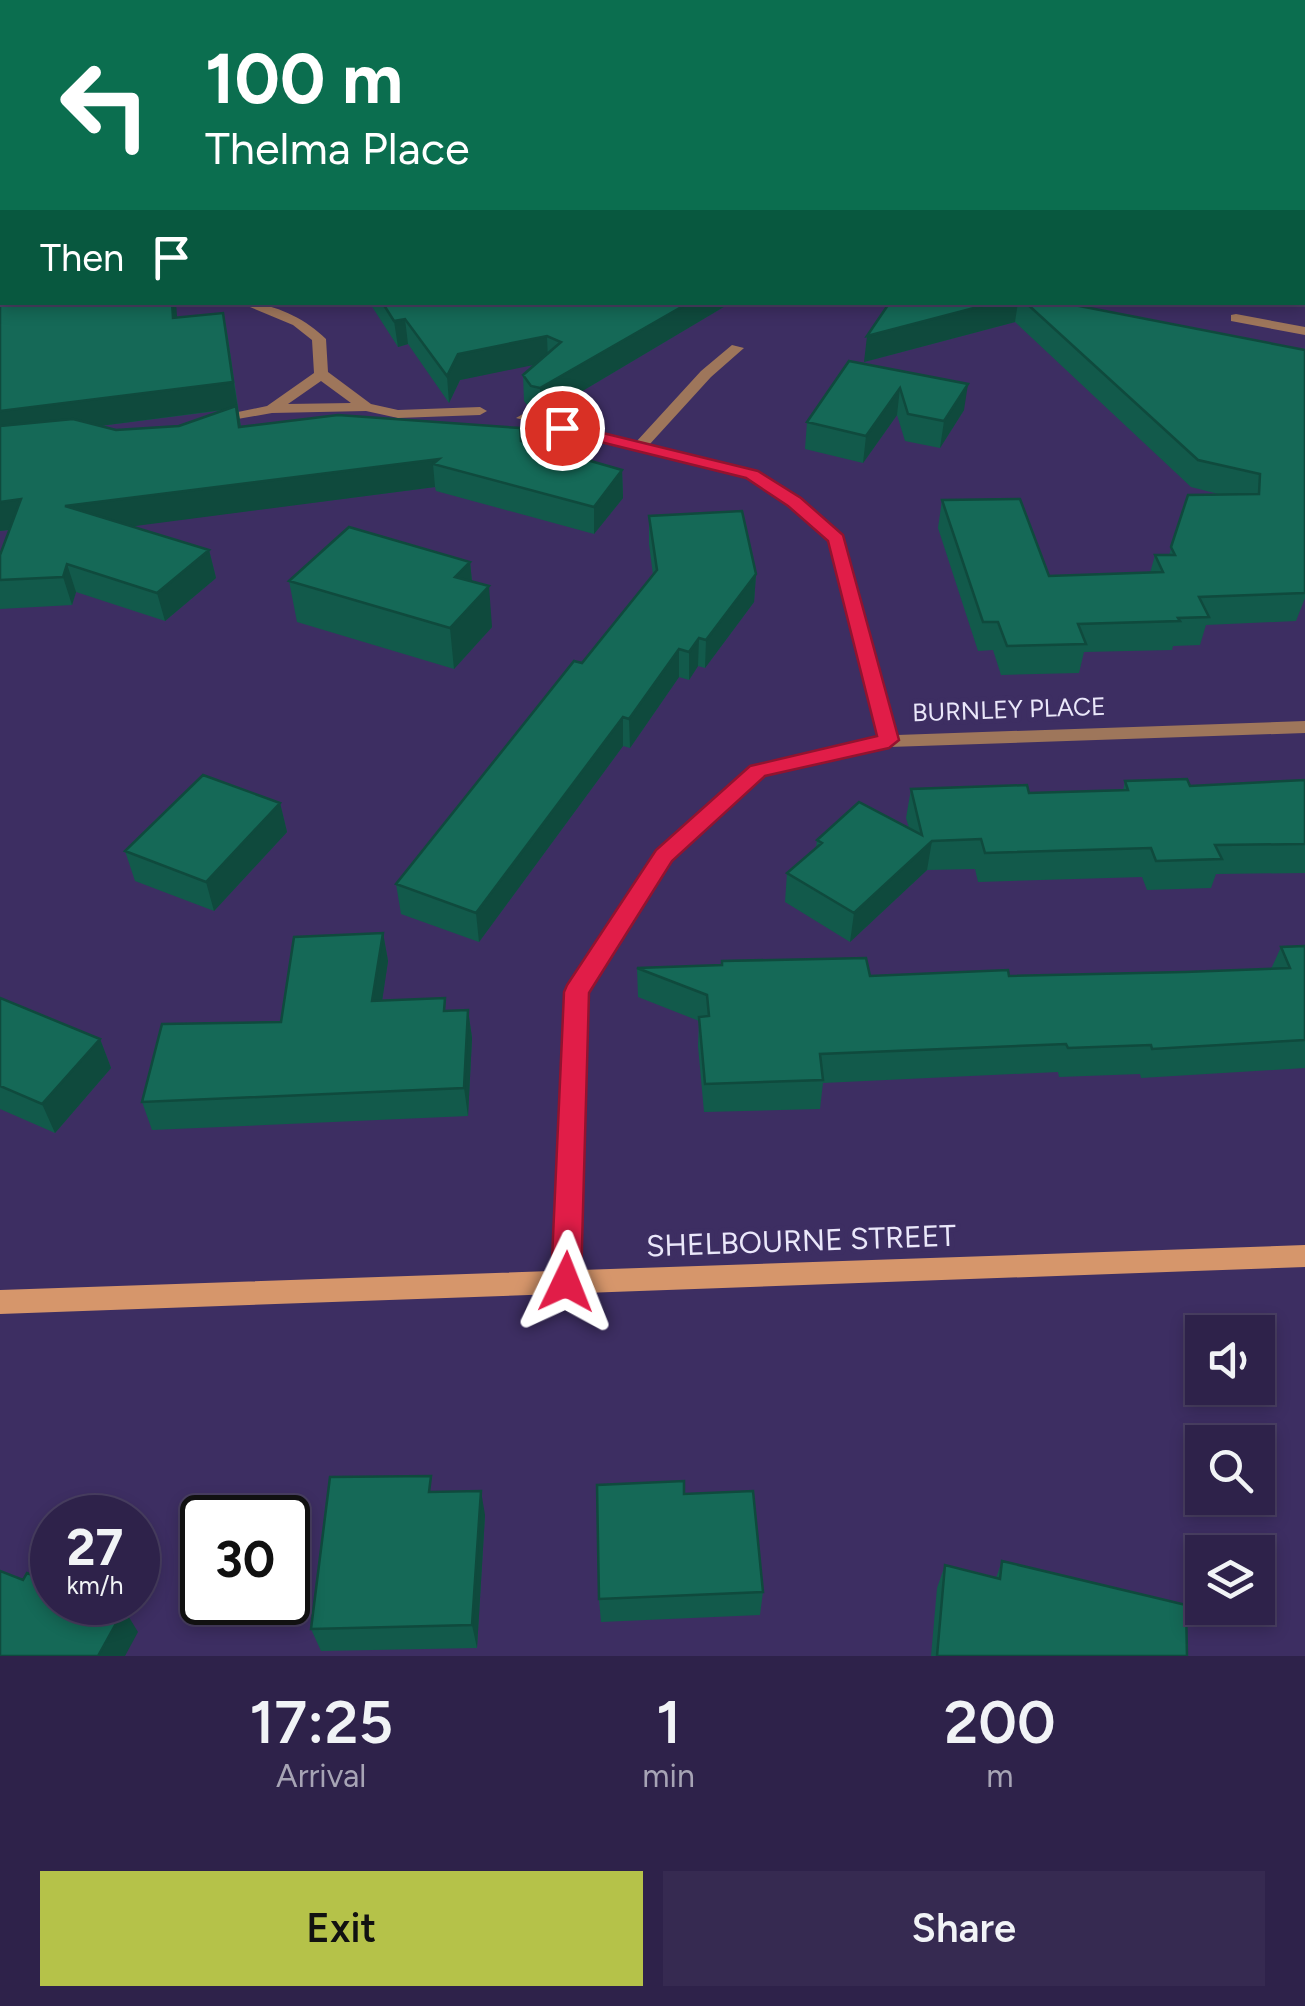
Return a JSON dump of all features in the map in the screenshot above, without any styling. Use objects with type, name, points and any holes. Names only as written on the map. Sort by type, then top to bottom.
[{"type":"main road","name":"SHELBOURNE STREET","points":[[0,1302],[1305,1256]]},
{"type":"street","points":[[252,305],[298,322],[320,339],[321,374]]},
{"type":"street","points":[[1236,318],[1305,331]]},
{"type":"street","points":[[639,446],[706,374],[737,348]]},
{"type":"street","points":[[321,374],[366,407]]},
{"type":"street","points":[[214,438],[272,408],[321,374]]},
{"type":"street","points":[[196,424],[272,408],[366,407],[398,414],[480,411]]},
{"type":"street","points":[[523,418],[752,474],[794,502],[836,539],[889,740]]},
{"type":"street","name":"BURNLEY PLACE","points":[[566,1282],[576,992],[664,856],[758,771],[889,740],[1305,727]]},
{"type":"building","points":[[0,305],[172,305],[173,318],[223,313],[233,382],[0,411]]},
{"type":"building","points":[[384,305],[685,305],[540,388],[531,386],[523,375],[561,342],[547,336],[458,354],[447,376],[405,319],[394,321]]},
{"type":"building","points":[[888,305],[986,305],[867,336]]},
{"type":"building","points":[[1028,305],[1074,305],[1305,350],[1305,593],[1199,597],[1209,617],[1178,618],[1180,621],[1078,624],[1086,644],[1007,646],[998,622],[983,622],[942,500],[1020,499],[1049,576],[1163,572],[1155,555],[1175,555],[1171,547],[1188,495],[1259,494],[1260,474],[1198,460]]},
{"type":"building","points":[[849,361],[968,384],[944,421],[908,414],[900,388],[866,436],[807,422]]},
{"type":"building","points":[[236,406],[239,427],[338,415],[520,428],[521,441],[622,470],[594,507],[433,464],[439,459],[65,506],[209,550],[157,593],[67,564],[63,577],[0,580],[0,555],[21,499],[0,502],[0,426],[73,419],[116,430],[179,426]]},
{"type":"building","points":[[742,511],[756,574],[706,640],[699,638],[689,652],[679,649],[629,719],[623,717],[476,913],[396,884],[574,661],[582,663],[657,570],[649,516]]},
{"type":"building","points":[[349,527],[470,562],[455,577],[489,586],[450,628],[289,581]]},
{"type":"building","points":[[203,775],[280,803],[206,882],[125,851]]},
{"type":"building","points":[[1187,779],[1190,786],[1305,780],[1305,844],[1215,845],[1222,859],[1156,861],[1151,848],[985,853],[981,839],[932,841],[854,913],[787,873],[822,843],[817,840],[859,802],[922,835],[911,789],[1027,785],[1029,793],[1128,790],[1125,781]]},
{"type":"building","points":[[383,933],[372,1001],[445,998],[444,1011],[468,1010],[464,1088],[142,1102],[162,1024],[281,1022],[294,937]]},
{"type":"building","points":[[1305,946],[1305,1040],[1152,1049],[1151,1045],[1068,1048],[1066,1044],[820,1054],[823,1080],[705,1084],[699,1017],[709,1016],[707,995],[637,968],[722,965],[722,961],[866,958],[870,976],[1008,970],[1009,976],[1185,972],[1290,968],[1281,947]]},
{"type":"building","points":[[0,998],[100,1039],[42,1104],[0,1086]]},
{"type":"building","points":[[431,1476],[429,1492],[481,1491],[472,1625],[311,1629],[330,1477]]},
{"type":"building","points":[[684,1481],[684,1494],[753,1491],[763,1592],[599,1599],[597,1485]]},
{"type":"building","points":[[1002,1561],[1185,1605],[1187,1656],[937,1656],[945,1565],[1000,1579]]},
{"type":"building","points":[[0,1571],[23,1580],[30,1574],[30,1625],[115,1625],[98,1656],[0,1656]]},
{"type":"route","points":[[562,428],[752,474],[794,502],[836,539],[889,740],[758,771],[664,856],[576,992],[566,1282]]}]
